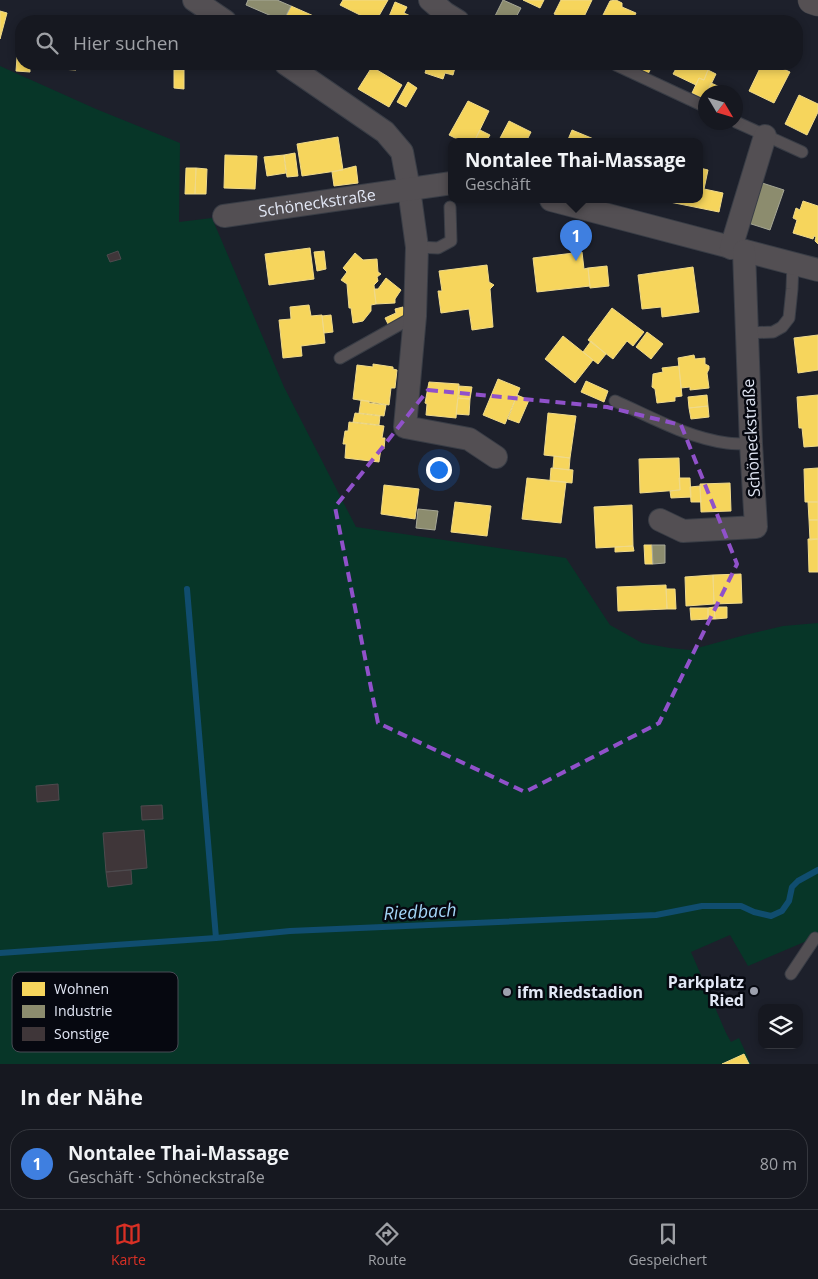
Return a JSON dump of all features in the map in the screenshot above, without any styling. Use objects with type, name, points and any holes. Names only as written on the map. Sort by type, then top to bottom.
[{"type":"main road","points":[[812,0],[818,2]]},
{"type":"street","points":[[194,0],[216,15]]},
{"type":"street","points":[[430,0],[448,15]]},
{"type":"street","points":[[295,70],[385,132],[402,152],[417,247],[415,316],[405,427],[469,439],[496,457]]},
{"type":"street","name":"Schöneckstraße","points":[[660,520],[683,531],[756,528],[746,333],[738,250],[765,136]]},
{"type":"street","name":"Schöneckstraße","points":[[224,216],[448,184]]},
{"type":"street","points":[[562,203],[818,270]]},
{"type":"lane","points":[[627,70],[698,103]]},
{"type":"lane","points":[[743,125],[802,152]]},
{"type":"lane","points":[[417,247],[438,248],[451,241],[450,207]]},
{"type":"lane","points":[[746,333],[773,332],[782,327],[789,318],[793,262]]},
{"type":"lane","points":[[340,358],[415,316]]},
{"type":"lane","points":[[616,401],[668,425],[707,439],[728,443],[751,444]]},
{"type":"lane","points":[[791,974],[815,938]]},
{"type":"highlighted area","points":[[428,390],[607,407],[681,425],[737,564],[659,723],[525,792],[378,723],[335,507]]},
{"type":"green space","points":[[0,66],[96,109],[180,143],[179,222],[212,218],[284,387],[356,527],[566,558],[610,625],[642,643],[690,650],[783,626],[818,623],[818,946],[809,940],[748,966],[730,935],[691,952],[726,1033],[731,1042],[739,1038],[751,1064],[0,1064]]},
{"type":"building: Wohnen","points":[[343,0],[388,0],[379,15],[360,15],[340,5]]},
{"type":"building: Wohnen","points":[[523,0],[544,0],[540,8]]},
{"type":"building: Wohnen","points":[[561,0],[592,0],[585,15],[554,14]]},
{"type":"building: Wohnen","points":[[616,0],[622,3],[622,7],[636,13],[635,15],[603,15],[610,1]]},
{"type":"building: Wohnen","points":[[395,2],[407,7],[404,13],[408,15],[390,15]]},
{"type":"building: Wohnen","points":[[291,6],[311,15],[287,15]]},
{"type":"building: Wohnen","points":[[0,11],[7,13],[0,39]]},
{"type":"building: Wohnen","points":[[30,70],[30,72],[16,71]]},
{"type":"building: Wohnen","points":[[174,70],[184,70],[184,89],[174,88]]},
{"type":"building: Wohnen","points":[[370,70],[377,70],[402,85],[389,107],[358,89]]},
{"type":"building: Wohnen","points":[[426,70],[454,70],[453,75],[445,73],[443,79],[425,73]]},
{"type":"building: Wohnen","points":[[639,70],[650,70],[648,74]]},
{"type":"building: Wohnen","points":[[675,70],[708,70],[704,80],[699,78],[696,85],[673,74]]},
{"type":"building: Wohnen","points":[[708,70],[716,74],[711,85],[698,85],[698,96],[692,93],[699,78],[704,80]]},
{"type":"building: Wohnen","points":[[759,70],[786,70],[790,72],[774,103],[749,91]]},
{"type":"building: Wohnen","points":[[408,82],[417,88],[406,107],[397,102]]},
{"type":"building: Wohnen","points":[[799,95],[818,104],[818,112],[807,135],[785,124]]},
{"type":"building: Wohnen","points":[[468,101],[489,111],[476,138],[455,138],[449,135]]},
{"type":"building: Wohnen","points":[[509,121],[531,132],[528,138],[500,138]]},
{"type":"building: Wohnen","points":[[480,130],[490,135],[488,138],[476,138]]},
{"type":"building: Wohnen","points":[[572,130],[591,138],[569,138]]},
{"type":"building: Wohnen","points":[[338,137],[343,170],[302,176],[297,144]]},
{"type":"building: Wohnen","points":[[295,153],[298,176],[287,177],[284,155]]},
{"type":"building: Wohnen","points":[[225,155],[257,156],[255,189],[224,188]]},
{"type":"building: Wohnen","points":[[284,155],[286,173],[267,176],[264,157]]},
{"type":"building: Wohnen","points":[[356,166],[358,183],[334,186],[332,172]]},
{"type":"building: Wohnen","points":[[186,168],[196,168],[195,194],[185,194]]},
{"type":"building: Wohnen","points":[[196,168],[207,169],[206,194],[195,194]]},
{"type":"building: Wohnen","points":[[703,169],[708,170],[704,189],[723,193],[719,212],[675,203],[703,203]]},
{"type":"building: Wohnen","points":[[803,201],[818,206],[818,244],[814,236],[813,239],[793,233],[797,220],[793,218],[796,208],[800,210]]},
{"type":"building: Wohnen","points":[[310,248],[314,279],[269,285],[265,254]]},
{"type":"building: Wohnen","points":[[324,251],[326,269],[317,271],[314,252]]},
{"type":"building: Wohnen","points":[[582,252],[584,269],[588,268],[590,286],[537,292],[533,258]]},
{"type":"building: Wohnen","points":[[355,253],[363,260],[377,259],[378,272],[381,274],[377,277],[378,281],[374,285],[376,304],[371,305],[371,311],[363,321],[353,323],[351,308],[349,308],[347,284],[341,280],[347,272],[343,268]]},
{"type":"building: Wohnen","points":[[487,265],[489,282],[494,285],[490,289],[493,327],[472,330],[469,309],[441,313],[438,291],[442,291],[439,271]]},
{"type":"building: Wohnen","points":[[607,266],[609,286],[590,288],[588,268]]},
{"type":"building: Wohnen","points":[[693,267],[699,312],[662,317],[661,307],[642,309],[638,275]]},
{"type":"building: Wohnen","points":[[386,278],[401,290],[395,299],[395,303],[376,304],[374,289],[378,289]]},
{"type":"building: Wohnen","points":[[309,305],[311,316],[322,315],[325,343],[301,346],[302,356],[283,358],[279,320],[291,319],[290,307]]},
{"type":"building: Wohnen","points":[[403,307],[405,318],[389,326],[385,318],[396,313],[395,309]]},
{"type":"building: Wohnen","points":[[612,308],[644,332],[633,346],[627,341],[613,359],[588,340]]},
{"type":"building: Wohnen","points":[[331,315],[333,332],[324,333],[322,316]]},
{"type":"building: Wohnen","points":[[647,332],[663,344],[651,359],[636,347]]},
{"type":"building: Wohnen","points":[[818,335],[818,370],[798,373],[794,338]]},
{"type":"building: Wohnen","points":[[563,336],[593,360],[575,383],[545,359]]},
{"type":"building: Wohnen","points":[[591,341],[606,354],[598,364],[583,352]]},
{"type":"building: Wohnen","points":[[694,355],[695,359],[705,358],[705,364],[709,366],[707,373],[709,388],[690,390],[690,387],[681,388],[678,358]]},
{"type":"building: Wohnen","points":[[373,364],[393,367],[393,369],[397,370],[395,388],[391,388],[389,405],[353,399],[357,365],[373,367]]},
{"type":"building: Wohnen","points":[[679,366],[682,396],[675,397],[675,401],[657,403],[655,389],[652,387],[653,374],[663,372],[662,368]]},
{"type":"building: Wohnen","points":[[498,379],[520,388],[505,424],[483,415]]},
{"type":"building: Wohnen","points":[[586,381],[608,391],[604,402],[581,392]]},
{"type":"building: Wohnen","points":[[429,382],[459,384],[456,418],[426,415],[427,404],[425,403]]},
{"type":"building: Wohnen","points":[[459,386],[472,387],[470,399],[458,398]]},
{"type":"building: Wohnen","points":[[517,395],[529,400],[519,423],[508,419]]},
{"type":"building: Wohnen","points":[[707,395],[708,406],[689,408],[688,397]]},
{"type":"building: Wohnen","points":[[818,395],[818,446],[804,447],[802,428],[799,428],[797,397]]},
{"type":"building: Wohnen","points":[[458,398],[470,399],[469,415],[456,414]]},
{"type":"building: Wohnen","points":[[361,400],[386,405],[384,416],[359,413]]},
{"type":"building: Wohnen","points":[[708,406],[709,417],[691,419],[689,408]]},
{"type":"building: Wohnen","points":[[355,413],[380,416],[379,425],[353,422]]},
{"type":"building: Wohnen","points":[[548,413],[576,416],[570,458],[544,455]]},
{"type":"building: Wohnen","points":[[349,422],[384,426],[382,438],[385,438],[384,449],[381,448],[379,462],[345,458],[346,444],[343,444]]},
{"type":"building: Wohnen","points":[[554,456],[570,458],[569,470],[553,468]]},
{"type":"building: Wohnen","points":[[679,458],[680,490],[640,493],[639,459]]},
{"type":"building: Wohnen","points":[[551,468],[573,470],[572,483],[550,481]]},
{"type":"building: Wohnen","points":[[818,468],[818,502],[805,502],[804,469]]},
{"type":"building: Wohnen","points":[[527,478],[566,482],[561,523],[522,519]]},
{"type":"building: Wohnen","points":[[679,478],[690,478],[691,497],[671,498],[670,491],[680,490]]},
{"type":"building: Wohnen","points":[[730,483],[731,511],[701,512],[700,484]]},
{"type":"building: Wohnen","points":[[384,485],[419,489],[415,519],[381,514]]},
{"type":"building: Wohnen","points":[[700,486],[701,502],[691,502],[690,487]]},
{"type":"building: Wohnen","points":[[455,502],[491,506],[487,536],[451,532]]},
{"type":"building: Wohnen","points":[[808,502],[818,502],[818,520],[809,520]]},
{"type":"building: Wohnen","points":[[632,505],[633,546],[596,548],[594,507]]},
{"type":"building: Wohnen","points":[[809,520],[818,520],[818,539],[810,540]]},
{"type":"building: Wohnen","points":[[808,539],[818,539],[818,572],[809,572]]},
{"type":"building: Wohnen","points":[[644,545],[652,545],[653,564],[645,564]]},
{"type":"building: Wohnen","points":[[633,546],[634,551],[615,552],[615,547]]},
{"type":"building: Wohnen","points":[[741,574],[742,603],[714,604],[713,575]]},
{"type":"building: Wohnen","points":[[713,575],[714,604],[686,606],[685,577]]},
{"type":"building: Wohnen","points":[[666,585],[667,609],[618,611],[617,587]]},
{"type":"building: Wohnen","points":[[666,589],[675,589],[676,609],[667,609]]},
{"type":"building: Wohnen","points":[[714,607],[715,619],[708,619],[708,608]]},
{"type":"building: Wohnen","points":[[714,607],[727,607],[727,618],[715,619]]},
{"type":"building: Wohnen","points":[[690,608],[708,608],[708,619],[691,620]]},
{"type":"building: Wohnen","points":[[744,1054],[749,1064],[722,1064]]},
{"type":"building: Industrie","points":[[248,0],[277,0],[291,6],[286,15],[269,15],[246,5]]},
{"type":"building: Industrie","points":[[503,0],[521,8],[517,15],[496,15]]},
{"type":"building: Industrie","points":[[759,182],[784,190],[770,230],[745,222]]},
{"type":"building: Industrie","points":[[418,509],[438,511],[435,530],[416,528]]},
{"type":"building: Industrie","points":[[652,545],[665,545],[665,563],[653,564]]},
{"type":"building: Sonstige","points":[[118,251],[121,259],[110,262],[107,255]]},
{"type":"building: Sonstige","points":[[58,784],[59,800],[37,802],[36,786]]},
{"type":"building: Sonstige","points":[[162,805],[163,819],[142,820],[141,806]]},
{"type":"building: Sonstige","points":[[144,830],[147,868],[106,872],[103,833]]},
{"type":"building: Sonstige","points":[[131,870],[132,884],[108,887],[106,872]]},
{"type":"waterway","points":[[187,589],[216,938]]},
{"type":"waterway","name":"Riedbach","points":[[0,953],[290,931],[656,915],[702,906],[741,906],[754,912],[771,916],[782,911],[789,901],[792,887],[798,881],[818,870]]},
{"type":"place","name":"Nontalee Thai-Massage","points":[[576,261]]},
{"type":"place","name":"Parkplatz Ried","points":[[754,991]]},
{"type":"place","name":"ifm Riedstadion","points":[[507,992]]}]
